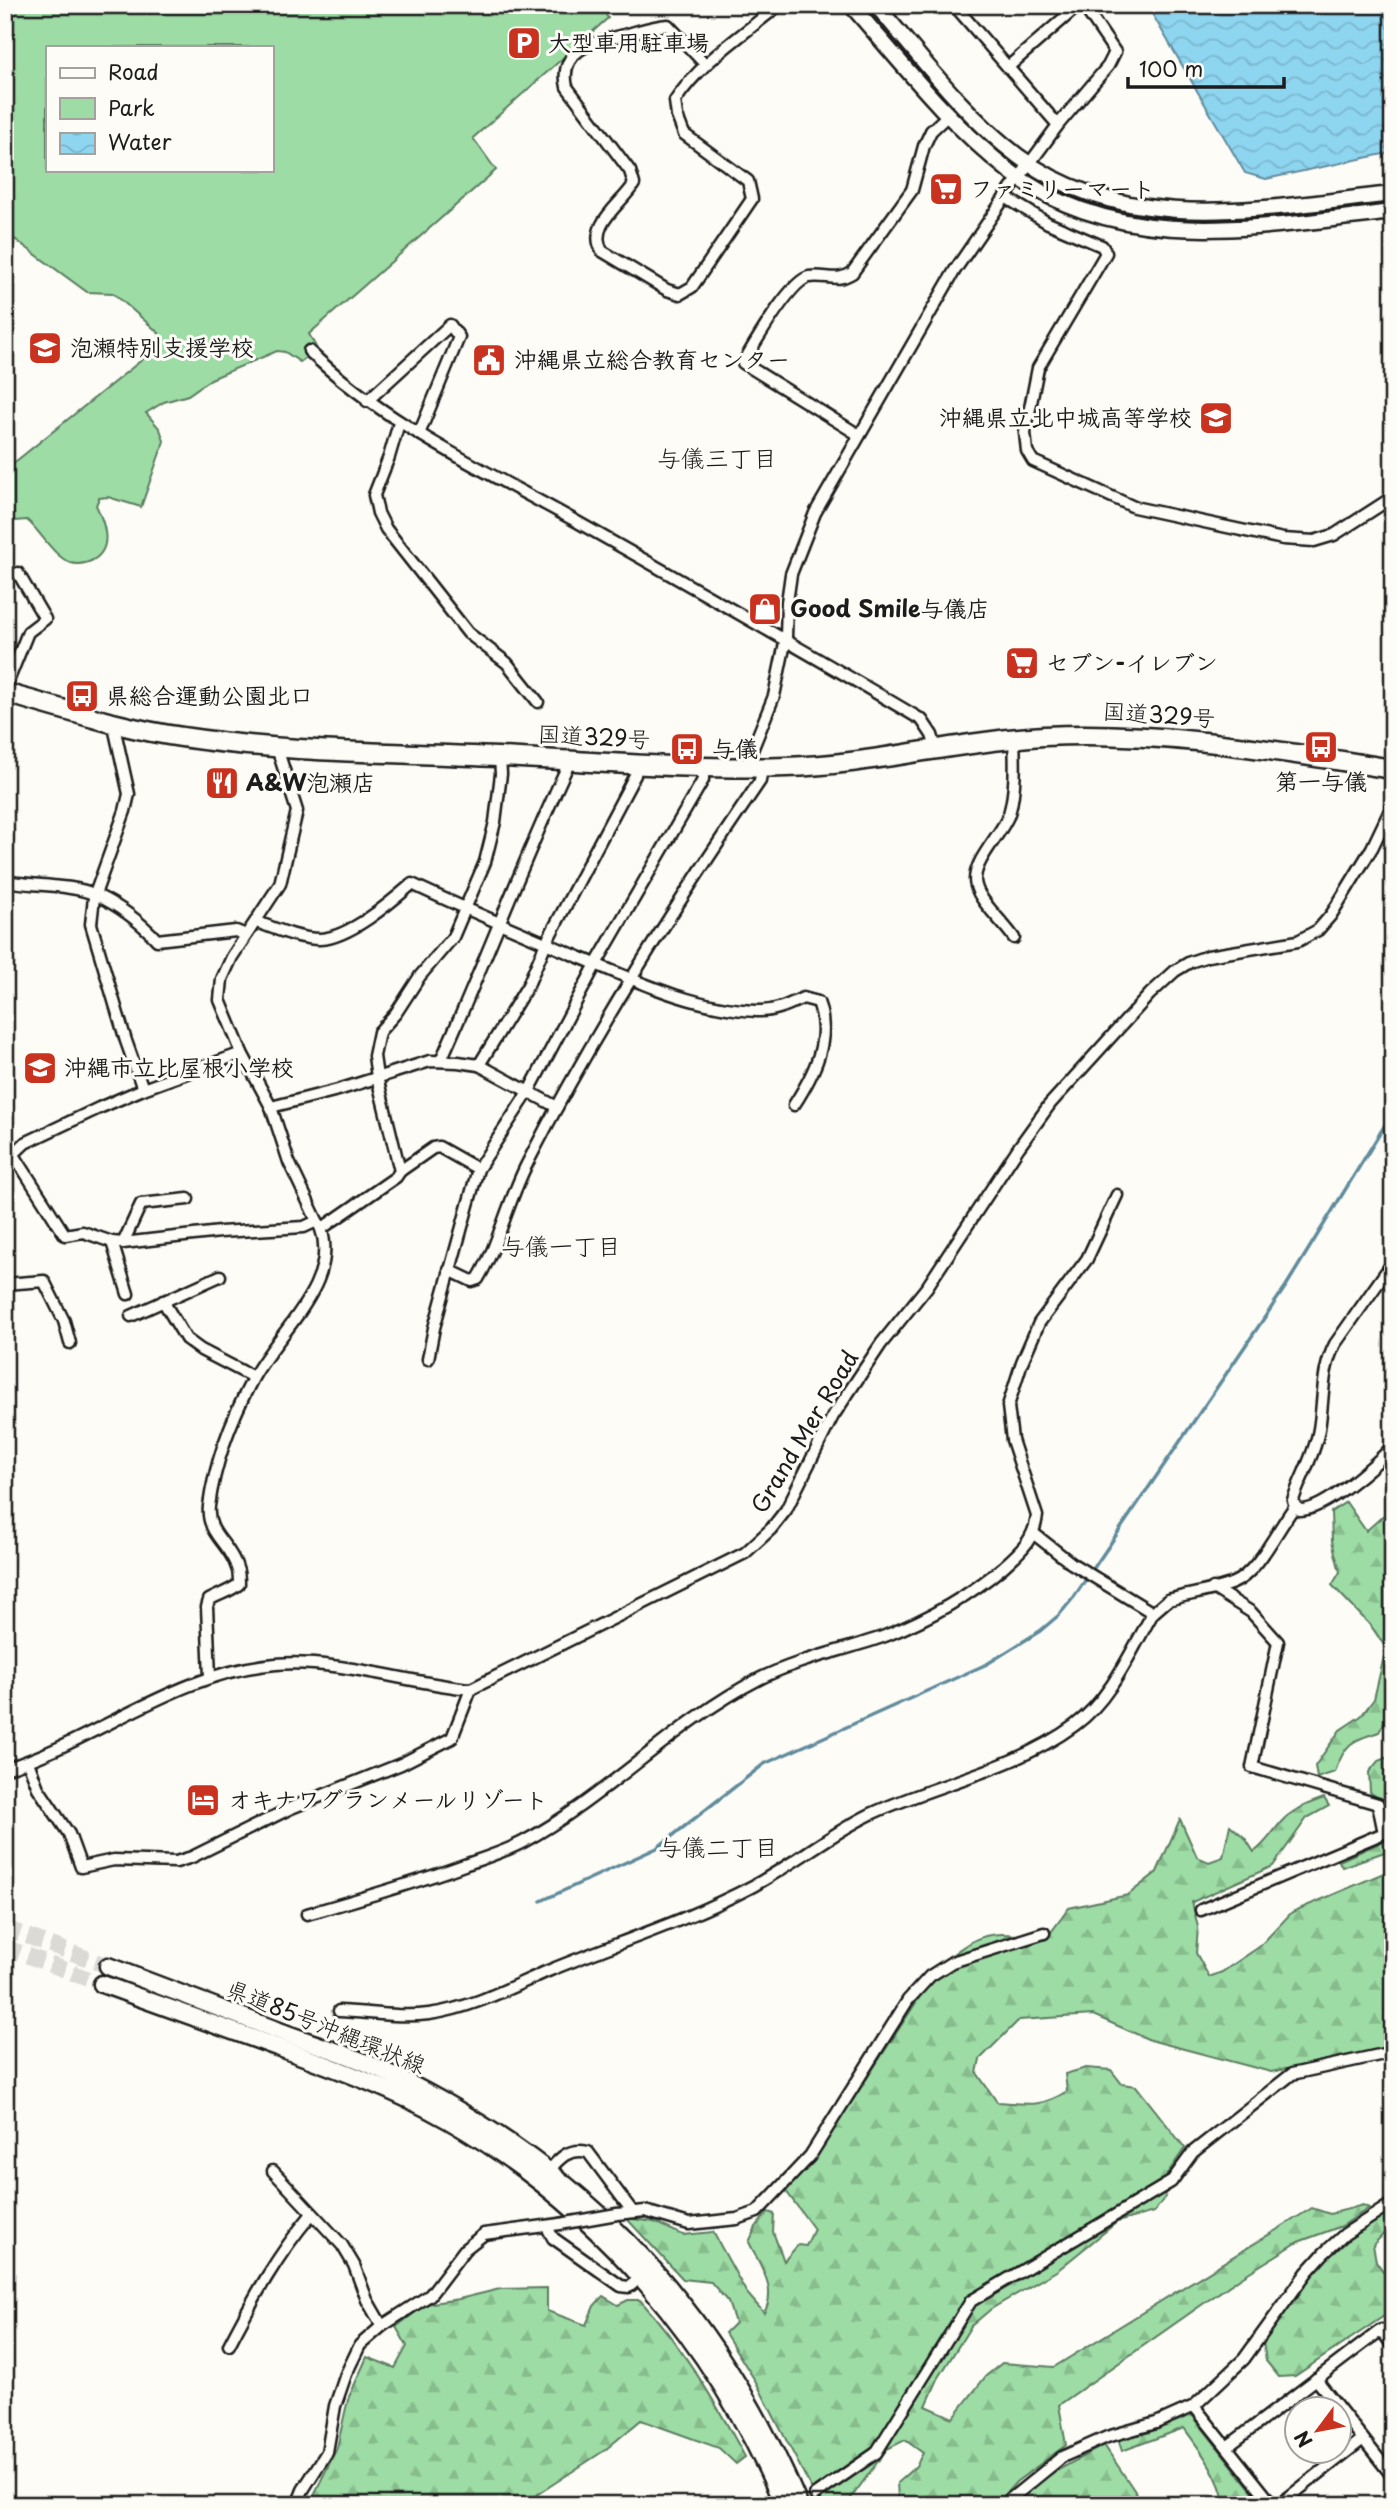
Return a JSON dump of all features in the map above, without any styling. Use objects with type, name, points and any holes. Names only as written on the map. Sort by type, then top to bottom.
[{"type":"highway","name":"国道329号","points":[[6,693],[181,737],[277,748],[756,767],[823,765],[1014,738],[1080,735],[1161,738],[1249,747],[1393,769]]},
{"type":"main road","points":[[851,5],[947,115],[1019,178],[1056,200],[1118,221],[1194,230],[1393,212]]},
{"type":"main road","points":[[876,5],[968,111],[998,139],[1030,164],[1062,182],[1098,197],[1152,209],[1180,211],[1245,210],[1393,194]]},
{"type":"main road","name":"県道85号沖縄環状線","points":[[108,1966],[301,2048],[447,2119],[520,2167],[573,2209],[642,2277],[700,2351],[726,2391],[783,2505]]},
{"type":"main road","name":"県道85号沖縄環状線","points":[[103,1984],[301,2048],[369,2064],[454,2107],[543,2166],[618,2232],[694,2317],[739,2384],[783,2466],[799,2505]]},
{"type":"street","points":[[706,65],[668,26],[661,26],[584,46],[569,61],[564,73],[567,87],[630,171],[634,184],[599,228],[597,243],[602,251],[667,290],[680,293],[692,287],[752,199],[748,181],[684,134],[675,101],[685,86],[706,65],[779,5]]},
{"type":"street","points":[[970,5],[958,9],[1058,125]]},
{"type":"street","points":[[449,1270],[472,1281],[478,1279],[490,1259],[526,1164],[557,1107],[631,978],[760,781],[750,755],[774,696],[786,638],[791,573],[815,513],[955,270],[1005,197],[1058,125],[1108,66],[1115,52],[1081,5],[1008,67]]},
{"type":"street","points":[[859,435],[743,363],[796,284],[809,277],[834,280],[852,273],[912,190],[924,146],[931,131],[947,115]]},
{"type":"street","points":[[1005,197],[1048,223],[1102,246],[1106,253],[1038,368],[1025,433],[1027,451],[1033,461],[1134,507],[1283,539],[1314,541],[1334,535],[1393,497]]},
{"type":"street","points":[[367,401],[450,325],[459,337],[419,434]]},
{"type":"street","points":[[309,351],[367,401],[399,423],[786,638],[922,720],[932,735],[936,748]]},
{"type":"street","points":[[399,423],[374,495],[378,513],[386,529],[468,633],[507,663],[538,702]]},
{"type":"street","points":[[6,693],[27,632],[45,619],[18,573]]},
{"type":"street","points":[[113,722],[129,794],[95,894],[91,924],[143,1088]]},
{"type":"street","points":[[1014,738],[1015,766],[1009,814],[974,873],[976,886],[985,903],[1014,938]]},
{"type":"street","points":[[210,1677],[209,1600],[239,1584],[237,1567],[226,1546],[211,1530],[209,1510],[222,1444],[253,1377],[318,1282],[325,1261],[325,1239],[289,1162],[271,1107],[242,1053],[220,1000],[222,979],[232,957],[280,884],[297,811],[277,748]]},
{"type":"street","points":[[400,1171],[377,1077],[374,1056],[379,1032],[453,937],[485,862],[495,822],[501,774],[500,757]]},
{"type":"street","points":[[441,1060],[536,832],[570,761]]},
{"type":"street","points":[[479,1065],[528,985],[546,943],[635,775],[637,763]]},
{"type":"street","points":[[428,1359],[449,1270],[478,1169],[529,1091],[596,964],[703,780],[703,766]]},
{"type":"street","name":"Grand Mer Road","points":[[471,1689],[704,1575],[745,1553],[771,1529],[786,1510],[833,1416],[881,1344],[928,1287],[1018,1147],[1050,1104],[1150,994],[1175,971],[1189,962],[1208,956],[1298,941],[1318,930],[1331,915],[1372,848],[1393,804]]},
{"type":"street","points":[[5,881],[95,894],[146,928],[157,940],[236,931],[246,935]]},
{"type":"street","points":[[257,922],[285,932],[321,939],[352,928],[387,906],[412,884],[596,964],[700,1003],[759,1011],[782,1008],[803,998],[818,1002],[822,1013],[823,1039],[809,1081],[794,1105]]},
{"type":"street","points":[[7,1157],[25,1143],[143,1088],[242,1053]]},
{"type":"street","points":[[271,1107],[441,1060],[479,1065],[557,1107]]},
{"type":"street","points":[[7,1157],[16,1158],[65,1235],[83,1231],[112,1242],[123,1243],[319,1225],[396,1177],[400,1171],[433,1147],[439,1147],[478,1169]]},
{"type":"street","points":[[307,1914],[401,1888],[523,1842],[576,1808],[662,1742],[759,1679],[801,1662],[883,1636],[942,1610],[987,1581],[1025,1548],[1033,1533],[1037,1516],[1012,1440],[1008,1406],[1022,1362],[1039,1323],[1087,1259],[1117,1195]]},
{"type":"street","points":[[123,1243],[141,1205],[188,1199]]},
{"type":"street","points":[[112,1242],[128,1294]]},
{"type":"street","points":[[1393,1262],[1328,1358],[1319,1429],[1293,1500],[1295,1506],[1300,1510],[1315,1509],[1376,1464],[1393,1446]]},
{"type":"street","points":[[131,1316],[220,1276]]},
{"type":"street","points":[[5,1283],[44,1281],[57,1304],[70,1343]]},
{"type":"street","points":[[163,1301],[186,1339],[201,1350],[253,1377]]},
{"type":"street","points":[[339,2011],[414,2015],[468,2005],[706,1908],[755,1885],[872,1814],[1036,1749],[1076,1725],[1094,1707],[1119,1672],[1153,1613],[1168,1600],[1234,1583],[1247,1573],[1295,1506]]},
{"type":"street","points":[[1033,1533],[1081,1570],[1153,1613]]},
{"type":"street","points":[[1201,1910],[1384,1833],[1378,1804],[1252,1767],[1278,1642],[1251,1612],[1213,1588]]},
{"type":"street","points":[[5,1769],[28,1762],[130,1712],[210,1677],[276,1664],[324,1665],[434,1686],[471,1689],[452,1738],[356,1783],[291,1808],[192,1857],[176,1861],[114,1860],[81,1867],[69,1834],[38,1788],[28,1762]]},
{"type":"street","points":[[297,2505],[327,2452],[335,2406],[360,2345],[382,2326],[430,2295],[465,2249],[484,2234],[547,2227],[632,2211],[645,2211],[689,2224],[737,2219],[757,2212],[810,2156],[908,2000],[930,1976],[952,1962],[1044,1933]]},
{"type":"street","points":[[815,2495],[876,2453],[971,2301],[1171,2182],[1193,2152],[1292,2074],[1393,2052]]},
{"type":"street","points":[[543,2166],[572,2151],[588,2152],[632,2211]]},
{"type":"street","points":[[273,2171],[311,2215],[342,2245],[382,2326]]},
{"type":"street","points":[[1003,2505],[1062,2457],[1107,2437],[1156,2423],[1194,2406],[1244,2359],[1307,2272],[1324,2253],[1345,2234],[1393,2203]]},
{"type":"street","points":[[229,2345],[267,2275],[288,2242],[311,2215]]},
{"type":"street","points":[[547,2227],[553,2238],[621,2286],[629,2287],[642,2277]]},
{"type":"street","points":[[1227,2447],[1381,2330],[1393,2346]]},
{"type":"street","points":[[1316,2379],[1393,2477]]},
{"type":"street","points":[[1194,2406],[1273,2505]]},
{"type":"street","points":[[1279,2505],[1363,2439]]},
{"type":"green space","points":[[5,5],[600,5],[608,18],[473,138],[496,170],[309,334],[317,349],[300,362],[285,352],[277,351],[211,379],[188,395],[164,402],[146,413],[160,429],[164,441],[141,507],[108,497],[99,498],[96,505],[104,527],[105,542],[99,555],[85,563],[74,564],[65,560],[27,520],[14,521],[5,526],[5,470],[159,346],[159,333],[113,293],[87,292],[9,235],[5,237]]},
{"type":"green space","points":[[1346,1502],[1366,1531],[1393,1507],[1393,1707],[1379,1732],[1350,1744],[1335,1772],[1317,1778],[1315,1766],[1340,1730],[1361,1716],[1374,1699],[1386,1648],[1371,1626],[1332,1585],[1340,1572],[1332,1541],[1331,1512]]},
{"type":"green space","points":[[1393,1755],[1393,1820],[1384,1803],[1370,1792],[1369,1772],[1378,1761]]},
{"type":"green space","points":[[1324,1798],[1329,1806],[1307,1818],[1273,1866],[1192,1902],[1198,1927],[1196,1953],[1209,1977],[1222,1972],[1259,1947],[1292,1912],[1393,1869],[1393,2047],[1271,2072],[1150,2040],[1093,2015],[1019,2020],[980,2059],[977,2073],[997,2102],[1025,2104],[1049,2100],[1067,2091],[1065,2074],[1086,2068],[1111,2070],[1122,2084],[1136,2086],[1185,2148],[1167,2174],[1165,2197],[1154,2212],[1117,2222],[1058,2270],[991,2309],[971,2326],[938,2379],[926,2406],[953,2418],[986,2376],[1002,2363],[1054,2367],[1312,2208],[1330,2214],[1363,2205],[1369,2208],[1342,2226],[1298,2242],[1240,2278],[1059,2405],[1066,2445],[1016,2482],[996,2505],[893,2505],[898,2498],[897,2483],[916,2466],[923,2453],[905,2440],[887,2449],[846,2505],[819,2503],[756,2382],[725,2333],[735,2323],[728,2302],[711,2282],[683,2279],[626,2218],[654,2222],[683,2235],[713,2232],[746,2292],[764,2313],[768,2304],[768,2286],[749,2242],[756,2227],[768,2212],[774,2214],[773,2232],[784,2261],[798,2245],[806,2246],[814,2229],[786,2191],[817,2155],[941,1964],[968,1943],[990,1935],[1046,1939],[1069,1908],[1128,1895],[1157,1872],[1180,1819],[1197,1857],[1209,1862],[1223,1857],[1230,1825],[1245,1838],[1254,1852],[1289,1815]]},
{"type":"green space","points":[[1393,1837],[1393,1849],[1342,1867],[1339,1861]]},
{"type":"green space","points":[[1393,2209],[1393,2224],[1373,2245],[1376,2261],[1393,2285],[1393,2310],[1295,2376],[1279,2377],[1266,2361],[1263,2342],[1311,2275],[1338,2247]]},
{"type":"green space","points":[[547,2288],[547,2311],[586,2325],[594,2306],[603,2296],[618,2305],[628,2300],[640,2300],[670,2336],[697,2375],[745,2457],[736,2464],[719,2448],[641,2420],[605,2450],[532,2498],[532,2505],[309,2505],[337,2448],[348,2399],[367,2357],[395,2368],[407,2346],[396,2327],[426,2304],[500,2289]]},
{"type":"green space","points":[[1192,2415],[1263,2505],[1225,2505],[1214,2474],[1184,2428],[1122,2451],[1118,2439],[1147,2433]]},
{"type":"green space","points":[[1104,2445],[1144,2505],[1016,2505],[1036,2482]]},
{"type":"water","points":[[1147,5],[1393,5],[1393,152],[1266,179],[1245,173]]},
{"type":"waterway","points":[[541,1901],[657,1848],[764,1764],[987,1664],[1040,1631],[1059,1615],[1074,1597],[1286,1286],[1393,1112]]},
{"type":"tunnel","points":[[5,1928],[108,1966]]},
{"type":"tunnel","points":[[5,1947],[102,1984]]},
{"type":"place","name":"大型車用駐車場","points":[[524,43]]},
{"type":"place","name":"ファミリーマート","points":[[946,189]]},
{"type":"place","name":"泡瀬特別支援学校","points":[[45,348]]},
{"type":"place","name":"沖縄県立総合教育センター","points":[[489,360]]},
{"type":"place","name":"沖縄県立北中城高等学校","points":[[1216,418]]},
{"type":"place","name":"Good Smile与儀店","points":[[765,609]]},
{"type":"place","name":"セブン-イレブン","points":[[1022,663]]},
{"type":"place","name":"県総合運動公園北口","points":[[82,696]]},
{"type":"place","name":"第一与儀","points":[[1321,747]]},
{"type":"place","name":"与儀","points":[[687,749]]},
{"type":"place","name":"A&W泡瀬店","points":[[222,783]]},
{"type":"place","name":"沖縄市立比屋根小学校","points":[[40,1068]]},
{"type":"place","name":"オキナワグランメールリゾート","points":[[203,1800]]},
{"type":"district","name":"与儀三丁目","points":[[717,459]]},
{"type":"district","name":"与儀一丁目","points":[[561,1247]]},
{"type":"district","name":"与儀二丁目","points":[[718,1848]]}]
